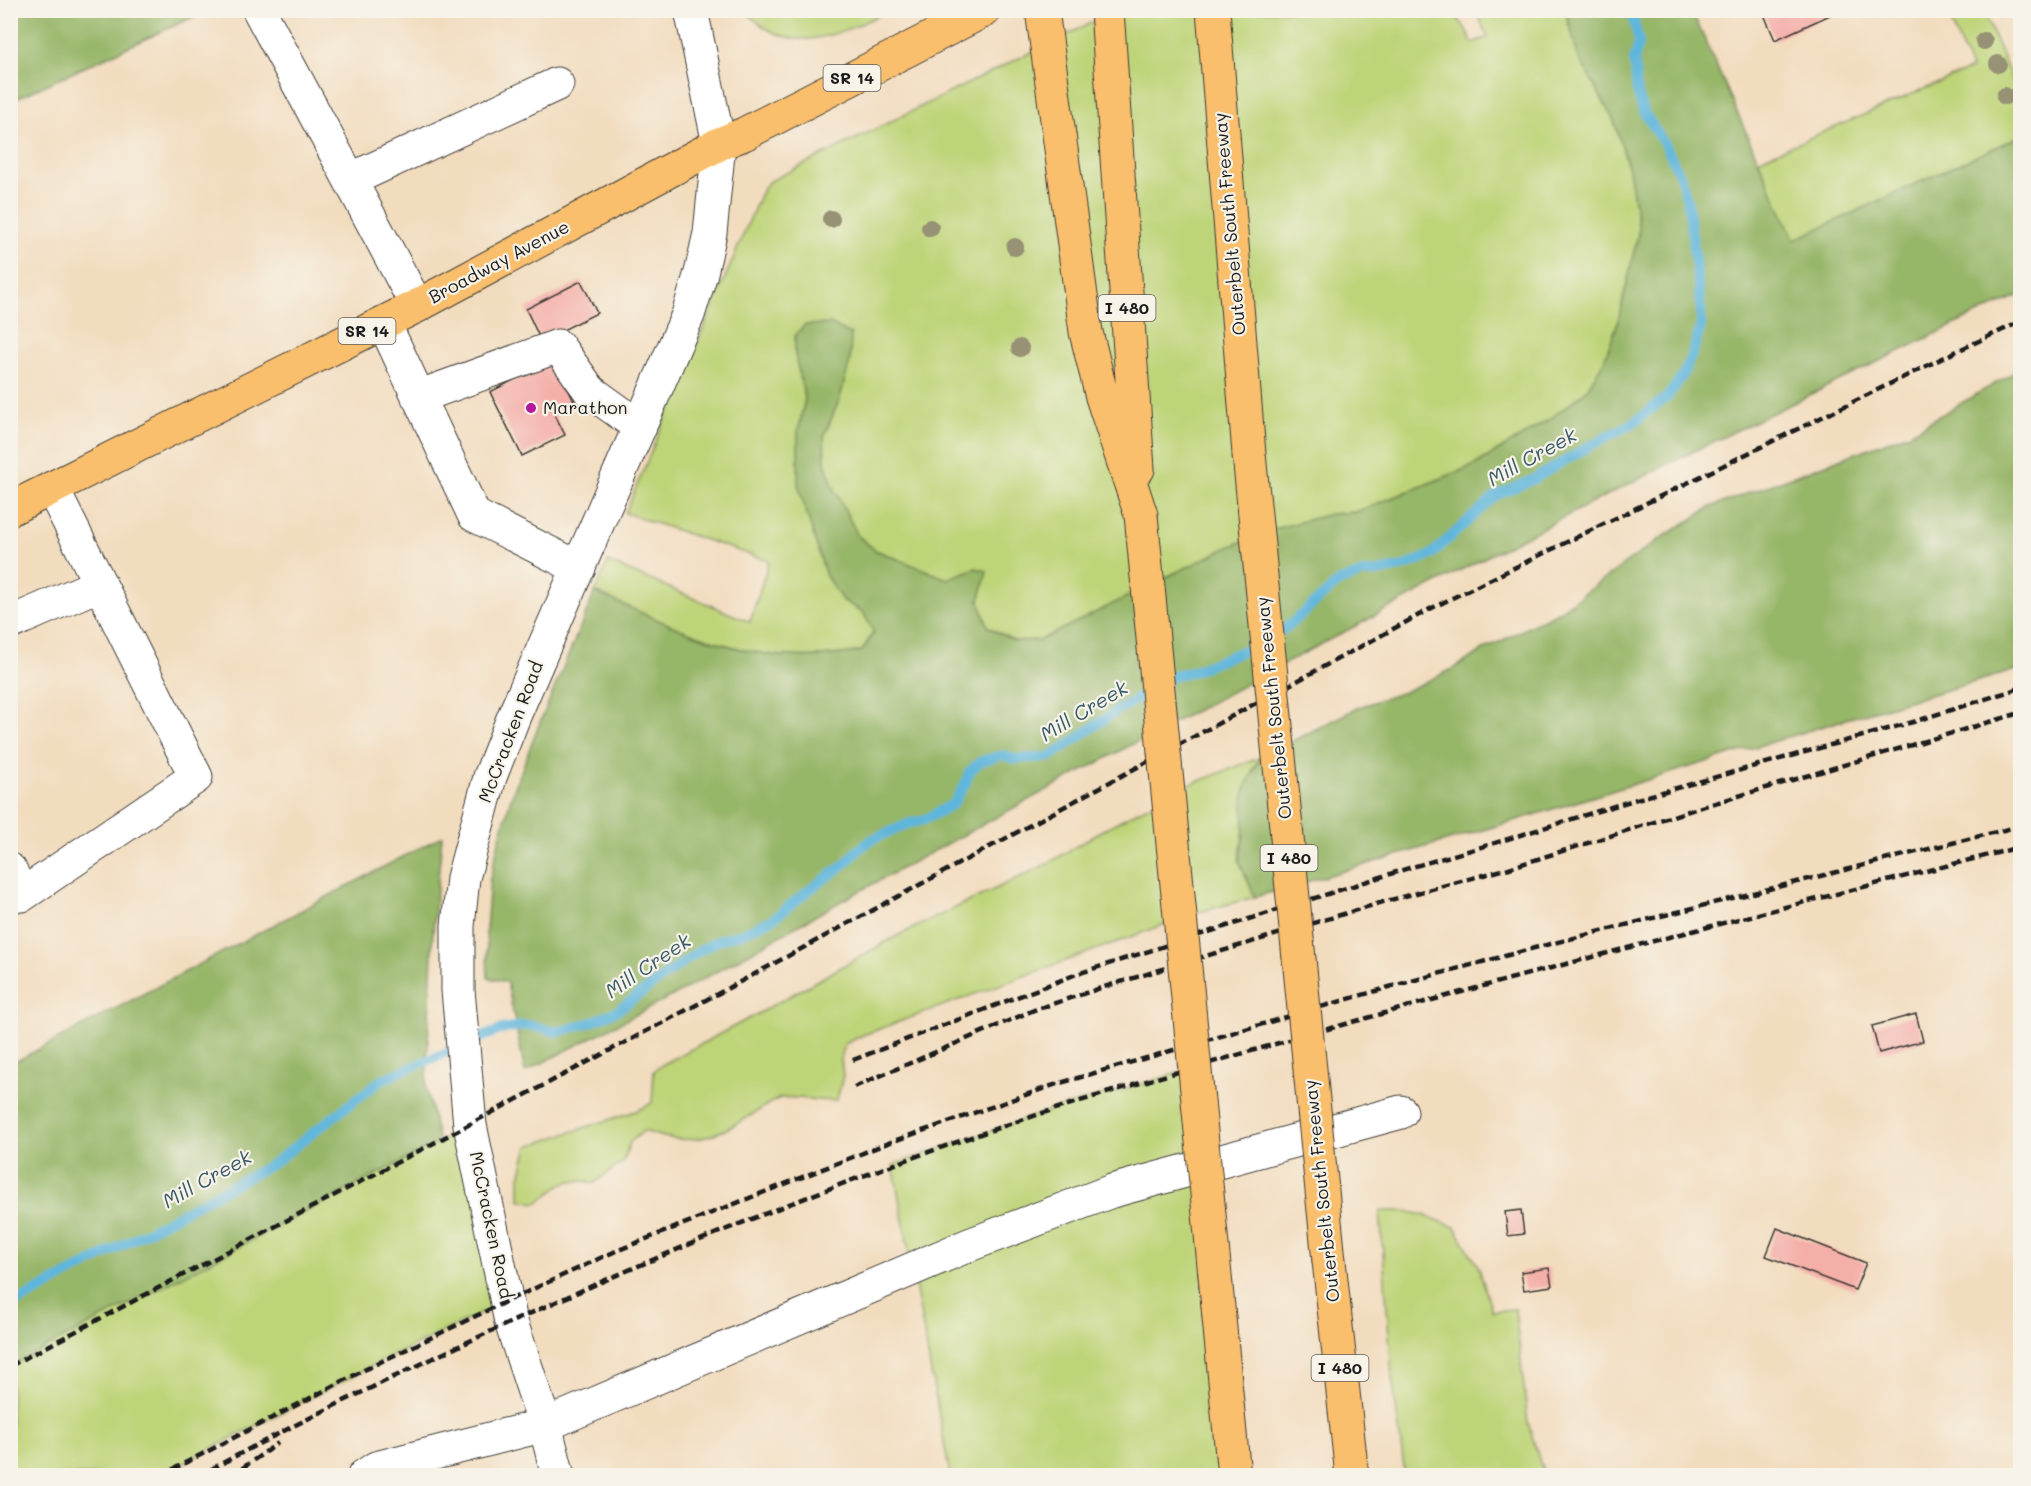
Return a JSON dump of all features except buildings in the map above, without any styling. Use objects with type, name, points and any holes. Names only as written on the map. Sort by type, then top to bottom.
[{"type":"main road","name":"Broadway Avenue","points":[[10,509],[384,323],[719,144],[744,134],[985,10]]},
{"type":"main road","points":[[1042,10],[1086,332],[1102,397],[1141,515]]},
{"type":"main road","name":"I 480","points":[[1107,10],[1141,515],[1234,1476]]},
{"type":"main road","name":"Outerbelt South Freeway","points":[[1213,10],[1249,454],[1352,1476]]},
{"type":"street","points":[[259,10],[417,306]]},
{"type":"street","name":"McCracken Road","points":[[558,1476],[545,1425],[511,1322],[470,1125],[458,990],[458,926],[463,878],[490,777],[514,716],[688,315],[701,273],[716,192],[719,144],[691,10]]},
{"type":"street","points":[[350,180],[557,84]]},
{"type":"street","points":[[384,323],[474,515],[579,568]]},
{"type":"street","points":[[418,397],[558,346],[590,391],[640,427]]},
{"type":"street","points":[[16,882],[196,777],[52,488]]},
{"type":"street","points":[[10,622],[100,584]]},
{"type":"street","points":[[364,1476],[376,1468],[545,1425],[969,1245],[1112,1191],[1401,1112]]},
{"type":"green space","points":[[11,10],[206,10],[206,11],[11,101]]},
{"type":"green space","points":[[746,11],[888,11],[833,34],[797,39],[780,35],[763,26]]},
{"type":"green space","points":[[1115,11],[1442,11],[1453,15],[1461,23],[1472,43],[1488,37],[1476,11],[1566,11],[1568,23],[1597,90],[1614,121],[1629,169],[1639,230],[1618,322],[1604,361],[1586,391],[1549,420],[1473,466],[1356,512],[1331,514],[1274,529],[1163,578],[1132,596],[1040,641],[1014,641],[988,627],[979,601],[987,571],[976,568],[947,579],[875,550],[858,536],[833,488],[825,463],[824,436],[840,398],[850,360],[802,384],[805,399],[798,432],[819,551],[826,576],[842,600],[863,612],[874,631],[862,651],[798,657],[760,653],[718,642],[676,627],[595,592],[608,562],[750,622],[769,561],[625,513],[761,193],[768,182]]},
{"type":"green space","points":[[1566,11],[1692,11],[1794,240],[2020,136],[2020,295],[1686,455],[1476,562],[845,899],[682,991],[525,1072],[507,982],[488,978],[486,930],[490,879],[511,798],[595,592],[697,635],[739,648],[773,655],[836,655],[862,651],[874,632],[863,612],[842,600],[826,576],[798,485],[798,432],[805,399],[795,355],[795,335],[805,325],[830,324],[851,334],[850,360],[840,398],[824,436],[825,463],[834,488],[858,536],[875,550],[947,579],[976,568],[987,571],[979,601],[988,627],[1014,641],[1040,640],[1226,548],[1274,529],[1331,514],[1356,512],[1473,466],[1549,420],[1586,391],[1604,361],[1618,322],[1639,230],[1629,169],[1614,121],[1578,56]]},
{"type":"green space","points":[[1946,11],[1984,11],[2020,100],[2020,136],[1794,241],[1758,160],[1971,69]]},
{"type":"green space","points":[[2020,369],[2020,669],[1255,897],[1239,861],[1244,835],[1243,801],[1246,785],[1261,757],[1359,707],[1404,692],[1453,669],[1487,648],[1558,612],[1655,542],[1711,507],[1910,433]]},
{"type":"green space","points":[[1261,757],[1253,769],[1239,861],[1255,897],[1196,913],[863,1035],[845,1044],[841,1059],[843,1076],[837,1100],[781,1098],[726,1130],[701,1138],[675,1139],[644,1131],[630,1142],[623,1162],[594,1183],[568,1182],[536,1203],[520,1200],[520,1177],[528,1146],[636,1111],[652,1103],[654,1071],[662,1065],[897,936],[1047,864],[1106,828],[1186,786]]},
{"type":"green space","points":[[442,836],[433,932],[426,1087],[439,1142],[11,1366],[11,1064]]},
{"type":"green space","points":[[1199,1067],[1234,1475],[950,1475],[893,1165],[1048,1111]]},
{"type":"green space","points":[[470,1125],[507,1301],[372,1366],[160,1475],[11,1476],[11,1366]]},
{"type":"green space","points":[[1380,1211],[1406,1211],[1455,1227],[1479,1268],[1492,1311],[1515,1309],[1528,1423],[1544,1475],[1405,1475],[1392,1377]]},
{"type":"waterway","name":"Mill Creek","points":[[10,1306],[274,1163],[381,1080],[502,1029],[528,1025],[557,1032],[592,1022],[618,1010],[696,953],[719,940],[743,933],[773,919],[845,864],[873,839],[910,823],[924,820],[953,804],[969,772],[981,761],[1003,755],[1015,759],[1050,757],[1112,714],[1176,675],[1194,671],[1250,648],[1286,628],[1340,581],[1364,573],[1405,566],[1431,555],[1495,496],[1532,480],[1633,423],[1668,396],[1683,375],[1693,352],[1701,326],[1701,309],[1688,203],[1680,176],[1666,146],[1643,111],[1637,91],[1634,60],[1639,42],[1631,10]]},
{"type":"railway","points":[[10,1366],[738,983],[1432,608],[2020,322]]},
{"type":"railway","points":[[853,1060],[1077,974],[1412,867],[1637,799],[1913,722],[2020,688]]},
{"type":"railway","points":[[854,1087],[1034,1010],[1104,987],[1383,902],[1506,869],[1698,808],[2020,713]]},
{"type":"railway","points":[[160,1476],[372,1366],[616,1251],[888,1143],[1057,1084],[1393,986],[1542,946],[2020,826]]},
{"type":"railway","points":[[199,1476],[350,1398],[590,1287],[816,1194],[969,1138],[1173,1073],[1443,997],[2020,847]]},
{"type":"railway","points":[[231,1476],[278,1443]]},
{"type":"place","name":"Marathon","points":[[531,408]]}]
